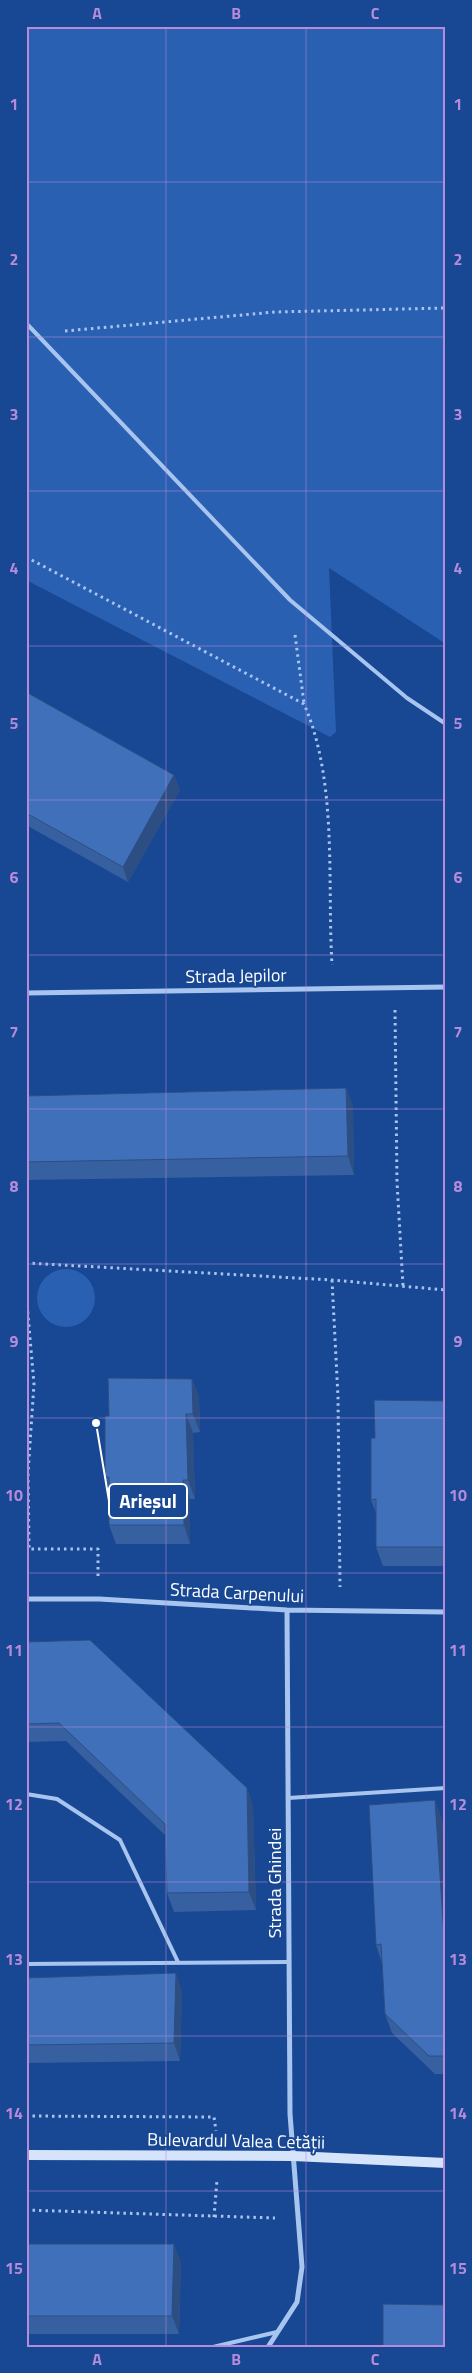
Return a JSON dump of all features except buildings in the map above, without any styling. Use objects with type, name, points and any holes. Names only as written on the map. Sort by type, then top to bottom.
[{"type":"main road","name":"Bulevardul Valea Cetății","points":[[26,2156],[293,2156],[446,2163]]},
{"type":"street","name":"Strada Jepilor","points":[[26,993],[446,987]]},
{"type":"street","name":"Strada Carpenului","points":[[26,1599],[99,1599],[287,1610],[446,1612]]},
{"type":"street","name":"Strada Ghindei","points":[[268,2347],[297,2302],[302,2266],[290,2114],[287,1610]]},
{"type":"lane","points":[[26,322],[290,600],[407,698],[446,724]]},
{"type":"lane","points":[[288,1798],[446,1788]]},
{"type":"lane","points":[[26,1794],[57,1799],[120,1840],[178,1962]]},
{"type":"lane","points":[[26,1964],[289,1962]]},
{"type":"lane","points":[[213,2347],[279,2331]]},
{"type":"path","points":[[37,333],[275,312],[446,308]]},
{"type":"path","points":[[26,557],[304,704]]},
{"type":"path","points":[[290,600],[304,704],[315,729],[330,826],[329,921],[334,988]]},
{"type":"path","points":[[394,988],[397,1182],[403,1286]]},
{"type":"path","points":[[26,1263],[332,1280],[446,1290]]},
{"type":"path","points":[[332,1280],[338,1397],[340,1610]]},
{"type":"path","points":[[26,1292],[34,1384],[28,1473],[29,1549],[98,1549],[99,1599]]},
{"type":"path","points":[[26,2210],[297,2218]]},
{"type":"shaded area","points":[[26,26],[446,26],[446,644],[329,568],[336,732],[330,737],[26,580]]},
{"type":"shaded area","points":[[66,1269],[82,1274],[90,1282],[95,1298],[90,1314],[82,1322],[66,1327],[50,1322],[42,1314],[37,1298],[42,1282],[50,1274]]},
{"type":"place","name":"Arieșul","points":[[96,1423]]}]
